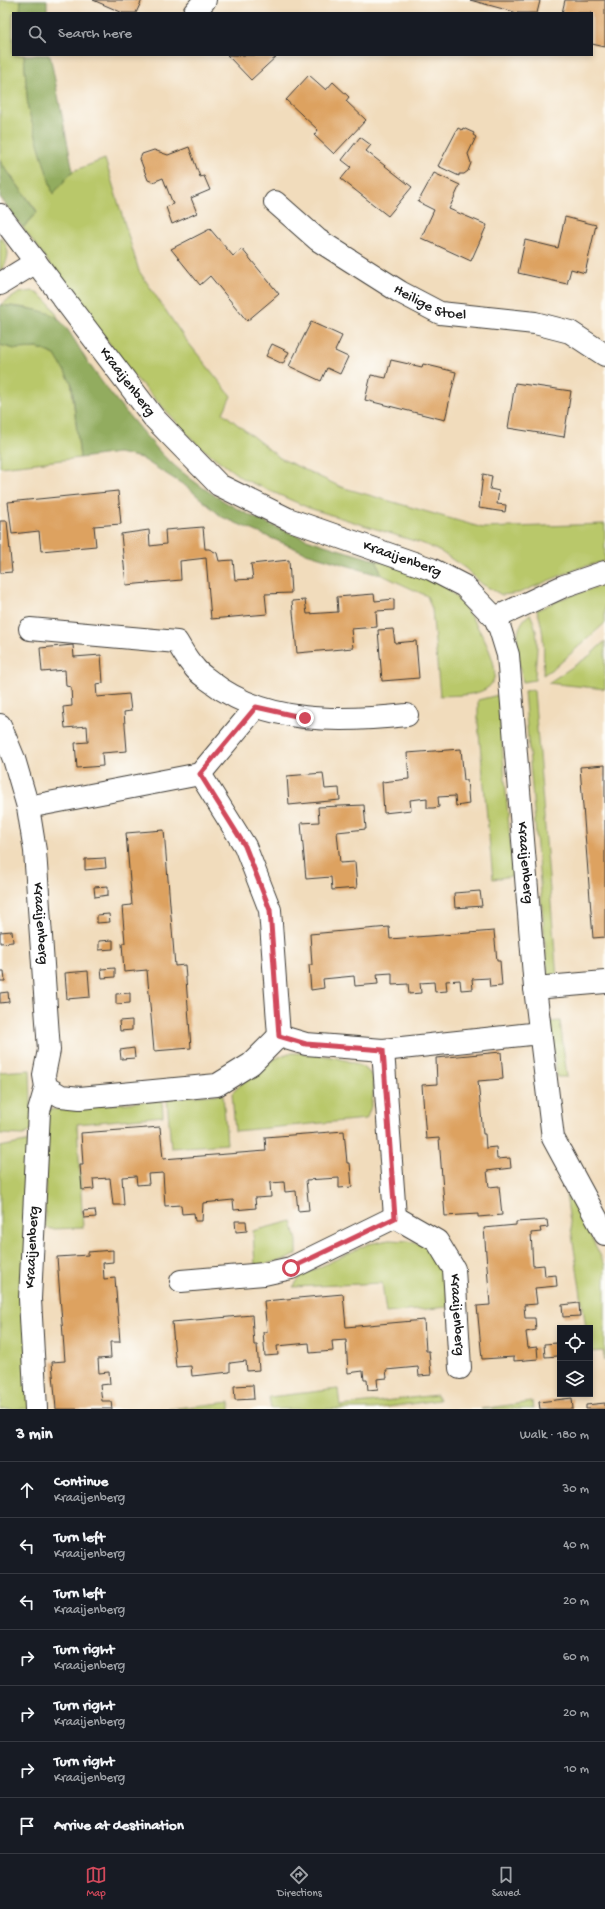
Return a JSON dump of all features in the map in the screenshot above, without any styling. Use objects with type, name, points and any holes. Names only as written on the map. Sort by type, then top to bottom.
[{"type":"street","points":[[195,12],[205,0]]},
{"type":"street","name":"Heilige Stoel","points":[[276,202],[318,240],[400,292],[440,313],[535,322],[570,332],[605,355]]},
{"type":"street","name":"Kraaijenberg","points":[[0,215],[154,418],[220,485],[288,518],[431,569],[464,586],[495,618],[500,628],[508,655],[535,988],[553,1138],[605,1234]]},
{"type":"street","points":[[0,284],[36,262]]},
{"type":"street","points":[[495,618],[564,586],[605,572]]},
{"type":"street","points":[[30,629],[177,642],[194,667],[221,690],[256,707],[305,718],[361,720],[407,716]]},
{"type":"street","points":[[28,807],[200,774],[256,707]]},
{"type":"street","name":"Kraaijenberg","points":[[0,724],[14,759],[28,807],[36,851],[49,1050],[44,1075],[46,1087],[39,1111],[30,1299],[36,1409]]},
{"type":"street","points":[[46,1087],[61,1096],[80,1098],[217,1085],[251,1064],[279,1036],[270,910],[245,846],[200,774]]},
{"type":"street","points":[[535,988],[605,982]]},
{"type":"street","points":[[279,1036],[306,1044],[383,1050],[540,1032]]},
{"type":"street","points":[[181,1281],[264,1274],[291,1268],[395,1218],[383,1050]]},
{"type":"street","name":"Kraaijenberg","points":[[395,1218],[437,1242],[454,1269],[460,1368]]},
{"type":"green space","points":[[0,0],[21,0],[20,12],[12,12],[12,56],[24,56],[28,109],[53,193],[73,171],[105,159],[139,271],[183,336],[231,396],[223,413],[280,458],[341,487],[483,528],[605,524],[605,561],[579,568],[519,593],[502,595],[482,584],[465,568],[441,552],[424,544],[309,508],[243,479],[198,445],[133,375],[23,228],[37,211],[0,161]]},
{"type":"green space","points":[[21,0],[47,0],[47,12],[20,12]]},
{"type":"green space","points":[[24,56],[50,56],[73,171],[53,194],[28,109]]},
{"type":"green space","points":[[0,161],[37,212],[23,228],[0,197]]},
{"type":"green space","points":[[0,237],[6,245],[8,254],[6,263],[0,271]]},
{"type":"green space","points":[[33,291],[50,304],[60,322],[54,317],[40,311],[0,305],[19,293]]},
{"type":"green space","points":[[0,305],[42,311],[53,315],[58,319],[68,331],[109,391],[145,435],[165,457],[191,479],[215,496],[266,523],[292,534],[376,560],[382,575],[306,553],[222,517],[187,487],[141,458],[118,453],[80,458],[72,384],[55,355],[38,348],[15,349],[0,345]]},
{"type":"green space","points":[[0,345],[15,349],[38,348],[55,355],[71,382],[80,458],[0,467]]},
{"type":"green space","points":[[376,560],[429,578],[444,586],[461,603],[480,632],[493,661],[495,674],[492,683],[488,688],[476,693],[440,696],[432,609],[427,596],[382,575]]},
{"type":"green space","points":[[605,585],[605,623],[558,665],[543,675],[543,634],[537,610],[569,596]]},
{"type":"green space","points":[[530,614],[534,622],[537,638],[535,680],[523,682],[517,645],[519,628]]},
{"type":"green space","points":[[605,641],[605,689],[548,683],[589,656]]},
{"type":"green space","points":[[524,691],[534,691],[557,978],[548,979]]},
{"type":"green space","points":[[498,695],[513,876],[493,879],[478,723],[478,700]]},
{"type":"green space","points":[[560,1021],[567,1077],[557,1077],[550,1022]]},
{"type":"green space","points":[[289,1053],[319,1055],[342,1059],[362,1067],[369,1072],[372,1076],[374,1088],[372,1102],[366,1119],[235,1131],[232,1093],[272,1060]]},
{"type":"green space","points":[[30,1070],[32,1131],[23,1135],[0,1134],[0,1072]]},
{"type":"green space","points":[[223,1094],[227,1144],[171,1148],[167,1098]]},
{"type":"green space","points":[[162,1100],[163,1116],[77,1124],[83,1228],[50,1229],[45,1227],[46,1110]]},
{"type":"green space","points":[[31,1141],[32,1409],[0,1409],[0,1147]]},
{"type":"green space","points":[[566,1195],[578,1210],[605,1265],[605,1361],[603,1351],[593,1352],[593,1325],[586,1325]]},
{"type":"green space","points":[[292,1221],[297,1241],[297,1254],[288,1259],[255,1266],[253,1231]]},
{"type":"green space","points":[[389,1240],[409,1241],[423,1245],[431,1252],[446,1273],[448,1307],[386,1313],[382,1283],[293,1287],[301,1276],[368,1244]]},
{"type":"green space","points":[[338,1389],[340,1406],[437,1395],[439,1400],[374,1409],[271,1409],[269,1397]]},
{"type":"green space","points":[[230,1402],[230,1409],[168,1409]]},
{"type":"green space","points":[[532,1402],[533,1409],[481,1409]]},
{"type":"building","points":[[93,0],[142,0],[136,12],[121,12]]},
{"type":"building","points":[[470,0],[540,1],[537,12],[514,12]]},
{"type":"building","points":[[565,0],[605,0],[605,47],[593,44],[593,12],[562,12]]},
{"type":"building","points":[[228,56],[277,56],[251,80]]},
{"type":"building","points":[[309,75],[326,90],[333,82],[349,97],[346,101],[366,120],[334,154],[314,135],[318,130],[286,100]]},
{"type":"building","points":[[458,128],[462,130],[463,128],[474,133],[473,135],[476,137],[468,154],[471,163],[468,171],[464,174],[459,174],[459,176],[438,166]]},
{"type":"building","points":[[360,137],[371,145],[366,151],[412,187],[388,216],[341,179],[351,167],[342,160]]},
{"type":"building","points":[[189,147],[200,177],[204,176],[210,190],[191,198],[197,213],[172,224],[166,207],[173,204],[163,178],[153,182],[148,180],[140,159],[142,154],[154,150],[168,155]]},
{"type":"building","points":[[434,173],[460,185],[449,209],[487,225],[471,261],[421,238],[434,210],[418,202]]},
{"type":"building","points":[[565,217],[596,225],[585,273],[571,269],[567,284],[518,273],[525,240],[558,248]]},
{"type":"building","points":[[210,229],[233,256],[242,249],[279,294],[247,321],[210,276],[200,285],[171,249]]},
{"type":"building","points":[[311,322],[342,336],[335,351],[348,357],[340,374],[327,368],[321,381],[289,366]]},
{"type":"building","points":[[272,344],[289,352],[283,364],[266,356]]},
{"type":"building","points":[[391,360],[422,367],[423,364],[456,372],[445,420],[365,400],[371,375],[386,378]]},
{"type":"building","points":[[515,383],[571,391],[564,437],[508,428]]},
{"type":"building","points":[[483,474],[492,476],[490,489],[499,491],[497,504],[506,505],[505,512],[479,508]]},
{"type":"building","points":[[118,491],[121,524],[94,526],[96,546],[41,551],[39,531],[12,534],[8,502]]},
{"type":"building","points":[[0,521],[7,521],[12,572],[0,573]]},
{"type":"building","points":[[203,527],[205,549],[209,549],[217,553],[219,561],[233,560],[235,580],[253,579],[251,564],[289,560],[291,593],[265,594],[267,614],[211,619],[206,558],[180,561],[181,580],[126,585],[121,534],[149,530],[150,546],[166,544],[165,530]]},
{"type":"building","points":[[374,594],[375,601],[394,599],[394,610],[376,611],[377,627],[351,629],[353,648],[297,653],[292,601],[305,600],[307,614],[338,612],[337,597]]},
{"type":"building","points":[[393,629],[395,643],[416,641],[419,678],[382,681],[378,630]]},
{"type":"building","points":[[73,645],[74,657],[101,655],[103,683],[96,684],[97,697],[129,694],[131,711],[124,712],[127,751],[102,753],[103,766],[77,768],[75,743],[88,742],[87,726],[65,728],[63,707],[72,706],[71,687],[66,686],[65,670],[42,672],[40,648]]},
{"type":"building","points":[[461,749],[464,780],[467,780],[469,804],[456,806],[455,796],[438,797],[439,807],[427,808],[427,798],[410,800],[411,810],[384,813],[382,782],[409,779],[407,753]]},
{"type":"building","points":[[605,765],[605,937],[593,938],[580,767]]},
{"type":"building","points":[[323,773],[325,789],[339,788],[340,800],[289,805],[287,776]]},
{"type":"building","points":[[364,805],[366,829],[337,832],[340,863],[355,862],[357,888],[332,890],[331,877],[306,879],[301,823],[319,822],[318,807]]},
{"type":"building","points":[[164,830],[175,966],[185,965],[191,1048],[154,1051],[147,970],[124,972],[122,943],[125,943],[122,906],[132,905],[126,833]]},
{"type":"building","points":[[105,858],[106,868],[85,870],[85,859]]},
{"type":"building","points":[[108,886],[108,895],[95,897],[94,887]]},
{"type":"building","points":[[480,891],[482,906],[455,908],[454,893]]},
{"type":"building","points":[[109,914],[110,922],[97,923],[97,915]]},
{"type":"building","points":[[389,927],[390,939],[494,931],[497,961],[500,961],[502,986],[490,987],[489,978],[472,979],[473,989],[461,990],[460,980],[446,981],[447,991],[435,992],[434,982],[420,983],[421,993],[409,994],[408,984],[392,985],[392,973],[377,974],[378,984],[355,986],[354,976],[323,979],[324,988],[311,990],[309,965],[312,965],[310,934]]},
{"type":"building","points":[[12,931],[13,942],[0,943],[0,932]]},
{"type":"building","points":[[113,940],[113,949],[99,950],[99,941]]},
{"type":"building","points":[[115,968],[115,977],[102,978],[101,969]]},
{"type":"building","points":[[0,971],[4,971],[5,981],[0,981]]},
{"type":"building","points":[[88,971],[90,997],[67,999],[65,973]]},
{"type":"building","points":[[8,992],[9,1002],[0,1003],[0,993]]},
{"type":"building","points":[[130,993],[130,1003],[116,1004],[116,994]]},
{"type":"building","points":[[132,1020],[132,1030],[120,1031],[119,1021]]},
{"type":"building","points":[[134,1048],[135,1058],[121,1059],[120,1050]]},
{"type":"building","points":[[501,1052],[503,1079],[478,1081],[483,1134],[485,1134],[486,1148],[496,1147],[497,1159],[510,1158],[511,1168],[487,1171],[489,1187],[499,1186],[502,1215],[478,1217],[478,1214],[445,1216],[439,1138],[426,1139],[422,1085],[437,1084],[436,1058]]},
{"type":"building","points":[[160,1127],[163,1159],[266,1151],[265,1137],[344,1131],[347,1163],[350,1163],[352,1187],[339,1188],[339,1178],[306,1180],[309,1210],[298,1211],[296,1191],[285,1192],[284,1182],[270,1183],[271,1197],[255,1198],[256,1208],[234,1210],[233,1200],[203,1203],[202,1221],[195,1221],[194,1213],[182,1214],[181,1205],[165,1206],[163,1173],[148,1174],[149,1184],[137,1185],[136,1176],[122,1177],[124,1205],[113,1205],[110,1178],[93,1179],[94,1189],[82,1190],[80,1165],[83,1165],[81,1133]]},
{"type":"building","points":[[95,1210],[96,1217],[84,1218],[83,1211]]},
{"type":"building","points":[[547,1220],[548,1227],[540,1228],[541,1232],[531,1233],[533,1266],[544,1265],[545,1276],[556,1275],[557,1286],[535,1288],[537,1304],[524,1305],[525,1318],[535,1318],[536,1330],[526,1332],[528,1348],[537,1347],[538,1359],[514,1361],[514,1357],[482,1359],[477,1306],[490,1305],[484,1228],[516,1225],[516,1222]]},
{"type":"building","points":[[235,1221],[246,1221],[247,1231],[236,1232]]},
{"type":"building","points":[[113,1250],[113,1262],[103,1263],[104,1279],[115,1278],[120,1342],[110,1342],[111,1358],[98,1359],[99,1373],[109,1372],[110,1384],[100,1385],[102,1401],[111,1401],[112,1409],[56,1409],[52,1362],[65,1361],[57,1257],[88,1255],[88,1252]]},
{"type":"building","points":[[343,1294],[346,1327],[424,1320],[426,1351],[429,1351],[431,1375],[419,1376],[418,1367],[386,1370],[387,1378],[377,1379],[378,1389],[368,1390],[367,1380],[364,1380],[363,1371],[348,1373],[346,1340],[332,1341],[333,1351],[310,1353],[309,1343],[277,1346],[278,1355],[265,1356],[263,1332],[267,1332],[264,1301]]},
{"type":"building","points":[[579,1303],[580,1316],[563,1317],[562,1305]]},
{"type":"building","points":[[252,1315],[254,1345],[257,1345],[259,1370],[247,1371],[246,1361],[230,1363],[230,1372],[192,1376],[191,1366],[176,1367],[172,1322]]},
{"type":"building","points":[[557,1343],[557,1356],[545,1357],[544,1344]]},
{"type":"building","points":[[253,1385],[254,1399],[235,1400],[234,1386]]},
{"type":"building","points":[[572,1398],[573,1409],[540,1409],[539,1402]]},
{"type":"building","points":[[605,1403],[605,1409],[586,1409],[586,1405]]},
{"type":"route","points":[[291,1268],[395,1218],[383,1050],[306,1044],[279,1036],[270,910],[245,846],[200,774],[256,707],[305,718]]}]
